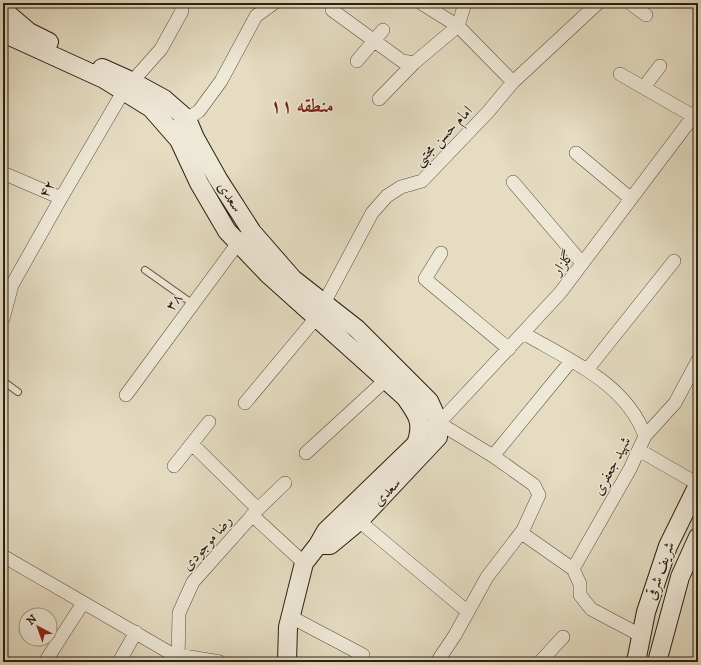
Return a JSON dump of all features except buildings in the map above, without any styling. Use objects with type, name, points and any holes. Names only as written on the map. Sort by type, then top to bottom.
[{"type":"street","name":"سعدی","points":[[4,3],[8,14],[29,32],[127,86],[151,108],[179,140],[199,183],[227,231],[245,237]]},
{"type":"street","name":"۴۲","points":[[3,319],[12,285],[61,198],[127,86],[161,49],[182,11],[181,3]]},
{"type":"street","points":[[170,130],[199,111],[221,81],[256,16],[274,3]]},
{"type":"street","points":[[421,3],[458,26],[513,82]]},
{"type":"street","points":[[379,99],[414,63],[458,26],[466,3]]},
{"type":"street","name":"امام حسن مجتبی","points":[[245,403],[320,311],[372,213],[388,196],[401,187],[422,181],[477,123],[513,82],[598,3]]},
{"type":"street","points":[[630,3],[646,15]]},
{"type":"street","points":[[332,10],[402,61],[414,63]]},
{"type":"street","points":[[356,61],[383,30]]},
{"type":"street","name":"سعدی","points":[[3,33],[104,80],[127,86],[164,99],[187,119],[195,138],[218,179],[245,237],[292,279],[320,311],[357,329],[392,374],[415,411],[421,430],[416,444],[326,531],[318,545],[304,563],[288,627],[287,662]]},
{"type":"street","points":[[644,87],[660,66]]},
{"type":"street","points":[[620,74],[695,113]]},
{"type":"street","name":"گلزار","points":[[439,423],[560,293],[695,113]]},
{"type":"street","points":[[576,153],[630,198]]},
{"type":"street","points":[[3,173],[61,198]]},
{"type":"street","points":[[513,182],[582,263]]},
{"type":"street","name":"۳۸","points":[[126,395],[193,304],[245,237]]},
{"type":"street","points":[[441,253],[425,279],[509,349]]},
{"type":"street","points":[[587,370],[674,261]]},
{"type":"street","name":"شهید جعفری","points":[[523,333],[587,370],[608,384],[624,400],[640,422],[645,436],[630,469],[573,569]]},
{"type":"street","points":[[645,436],[675,404],[698,360]]},
{"type":"street","points":[[493,456],[571,361]]},
{"type":"street","name":"سعدی","points":[[318,545],[330,545],[359,521],[438,437],[439,423],[429,401],[392,374]]},
{"type":"street","points":[[306,453],[392,374]]},
{"type":"street","points":[[174,466],[209,422]]},
{"type":"street","points":[[421,430],[439,423],[493,456],[534,485],[539,495],[523,530],[487,577],[468,612],[437,662]]},
{"type":"street","points":[[192,444],[304,563]]},
{"type":"street","points":[[639,450],[698,484]]},
{"type":"street","name":"رضا موجودی","points":[[178,659],[179,613],[193,582],[255,512],[285,483]]},
{"type":"street","name":"شریف شرقی","points":[[636,662],[646,612],[668,546],[698,484]]},
{"type":"street","points":[[359,521],[468,612]]},
{"type":"street","points":[[523,530],[523,534],[573,569],[580,584],[580,595],[591,609],[642,636]]},
{"type":"street","name":"شریف شرقی","points":[[657,662],[680,577],[698,538]]},
{"type":"street","points":[[3,556],[136,632],[178,659],[220,662]]},
{"type":"street","points":[[45,662],[83,602]]},
{"type":"street","points":[[291,617],[363,655]]},
{"type":"street","points":[[119,662],[136,632]]},
{"type":"street","points":[[540,662],[563,637]]},
{"type":"lane","points":[[145,270],[193,304]]},
{"type":"lane","points":[[3,381],[18,392]]},
{"type":"district","name":"منطقه ۱۱","points":[[302,106]]}]
